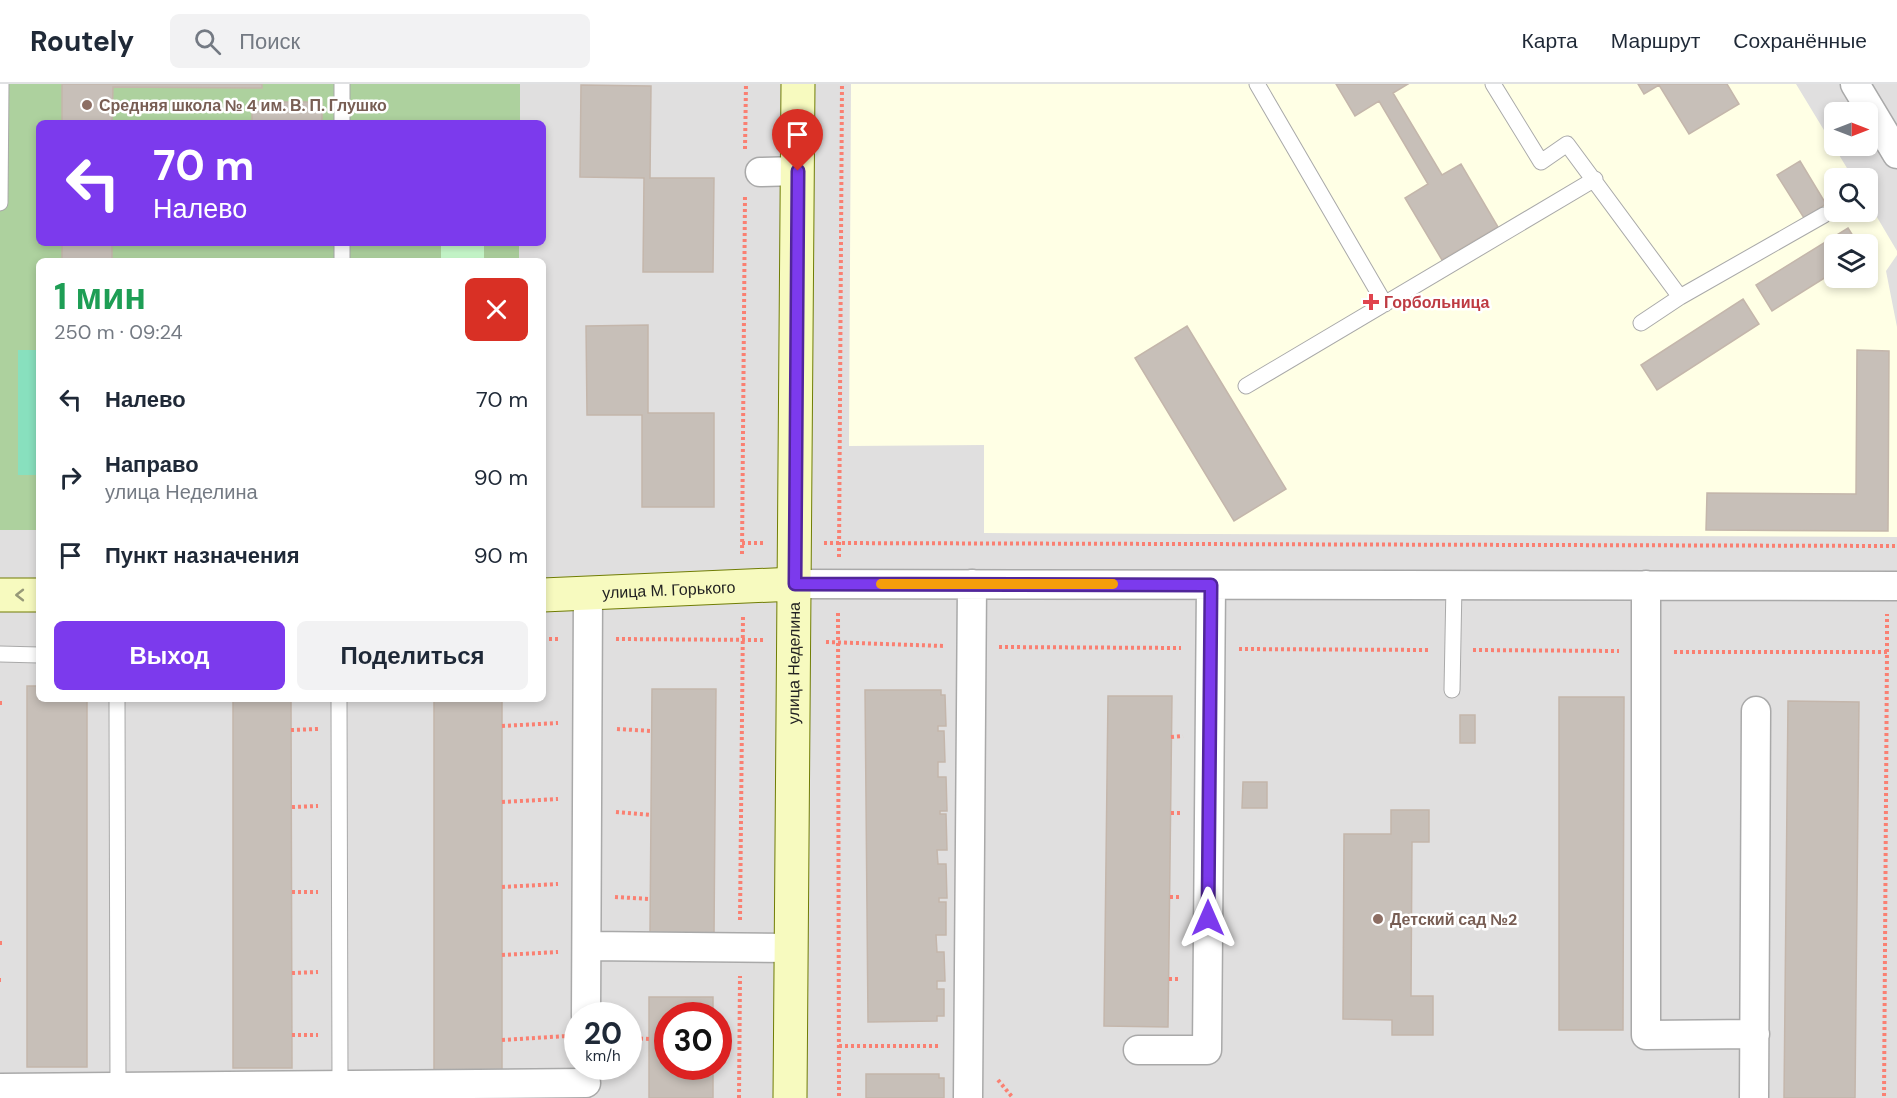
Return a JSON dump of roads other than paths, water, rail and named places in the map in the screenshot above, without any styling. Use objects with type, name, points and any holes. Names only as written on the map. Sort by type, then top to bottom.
[{"type":"street","name":"улица Неделина","points":[[790,1098],[798,84]]},
{"type":"street","points":[[1855,84],[1897,154]]},
{"type":"street","points":[[750,172],[798,171]]},
{"type":"street","points":[[795,584],[1892,586]]},
{"type":"street","name":"улица М. Горького","points":[[546,595],[588,595],[795,584]]},
{"type":"street","points":[[968,1098],[972,584]]},
{"type":"street","points":[[1138,1050],[1207,1050],[1211,585]]},
{"type":"street","points":[[1646,585],[1646,1035],[1755,1034]]},
{"type":"street","points":[[0,595],[36,595]]},
{"type":"street","points":[[586,1002],[588,595]]},
{"type":"street","points":[[1754,1098],[1756,711]]},
{"type":"street","points":[[587,948],[791,948]]},
{"type":"street","points":[[0,1088],[586,1083]]},
{"type":"lane","points":[[0,203],[1,84]]},
{"type":"lane","points":[[342,84],[342,120]]},
{"type":"lane","points":[[1257,84],[1385,304]]},
{"type":"lane","points":[[1493,84],[1541,162],[1567,144],[1680,297]]},
{"type":"lane","points":[[1246,386],[1595,179]]},
{"type":"lane","points":[[1641,323],[1680,297],[1824,214]]},
{"type":"lane","points":[[1452,690],[1454,585]]},
{"type":"lane","points":[[0,654],[36,655]]},
{"type":"lane","points":[[117,702],[118,1087]]},
{"type":"lane","points":[[339,702],[340,1085]]},
{"type":"place","name":"Средняя школа № 4 им. В. П. Глушко","points":[[87,105]]},
{"type":"place","name":"Горбольница","points":[[1371,302]]},
{"type":"place","name":"Детский сад №2","points":[[1378,919]]}]
